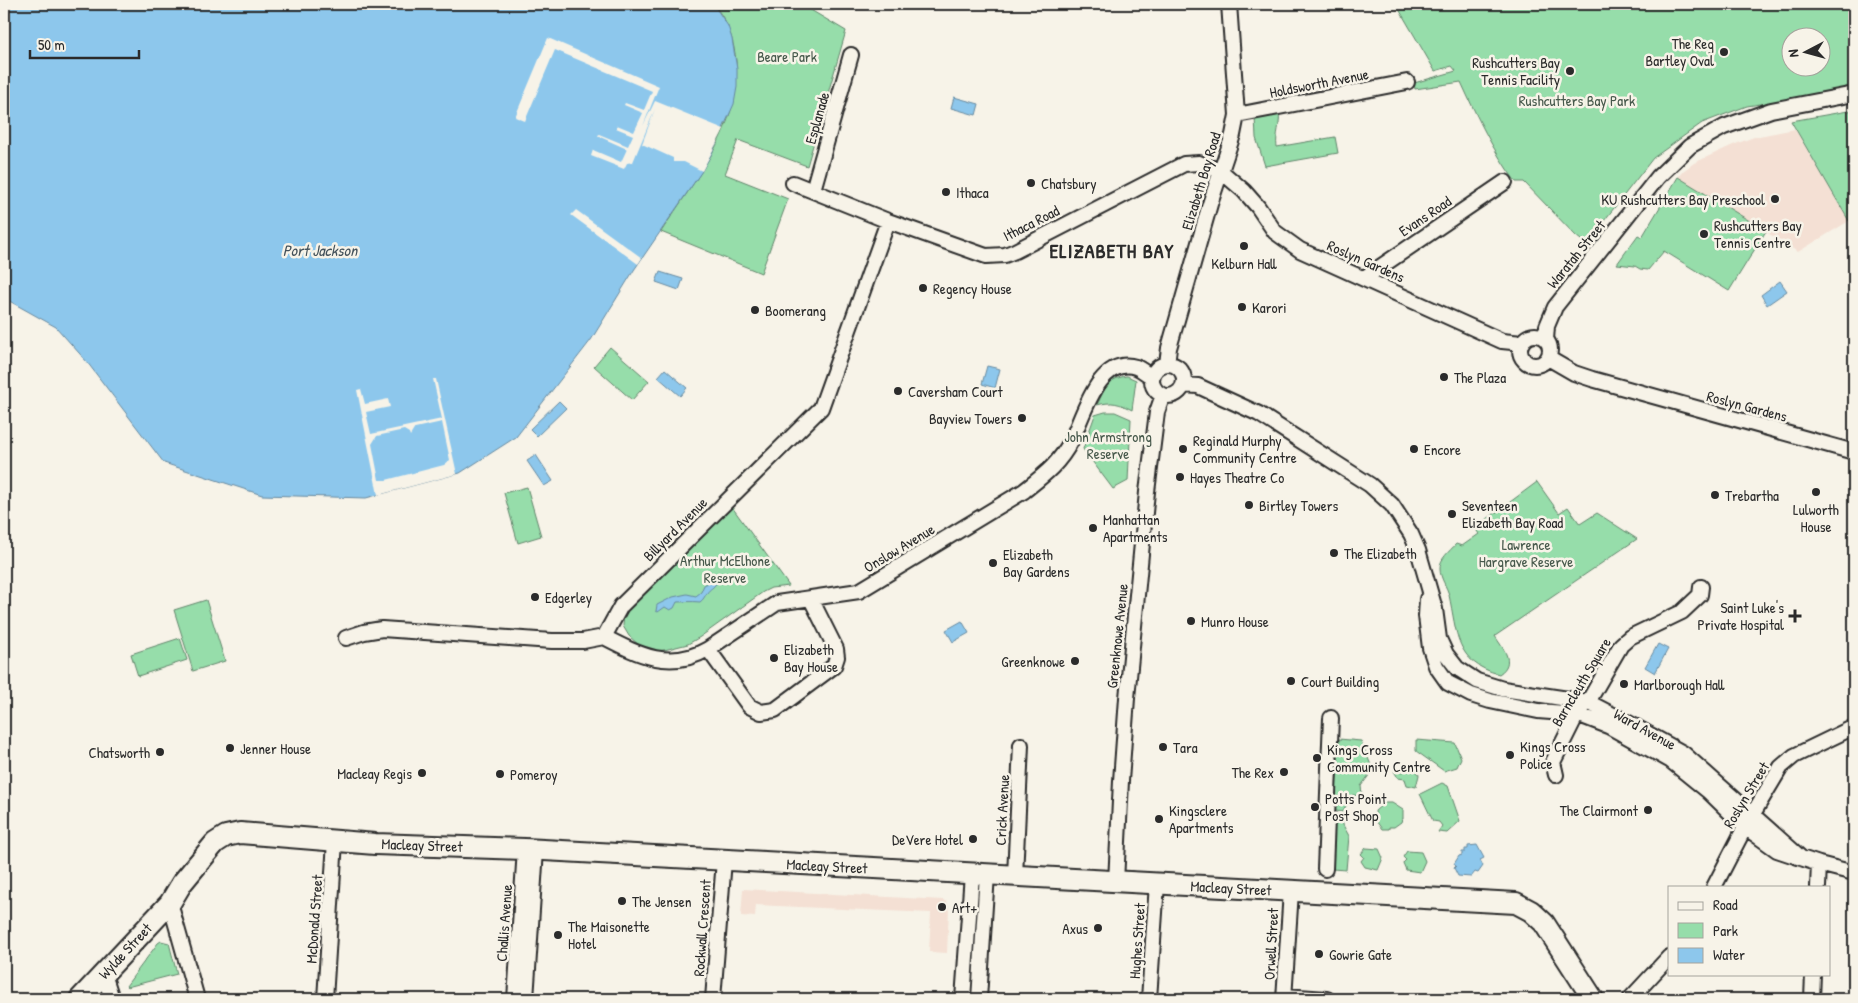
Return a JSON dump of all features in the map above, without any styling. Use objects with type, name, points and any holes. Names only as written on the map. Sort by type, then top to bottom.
[{"type":"street","name":"Elizabeth Bay Road","points":[[1167,364],[1169,348],[1210,204],[1234,135],[1237,115],[1230,4]]},
{"type":"street","name":"Esplanade","points":[[813,190],[851,56]]},
{"type":"street","name":"Holdsworth Avenue","points":[[1237,115],[1407,82]]},
{"type":"street","name":"Waratah Street","points":[[1546,340],[1547,326],[1554,307],[1658,177],[1690,146],[1724,127],[1771,110],[1854,94]]},
{"type":"street","name":"Ithaca Road","points":[[793,183],[888,221],[986,256],[1005,255],[1184,164],[1200,163],[1222,172]]},
{"type":"street","name":"Roslyn Gardens","points":[[1222,172],[1244,191],[1258,207],[1275,232],[1300,250],[1502,341],[1522,343]]},
{"type":"street","name":"Evans Road","points":[[1364,278],[1505,182]]},
{"type":"street","name":"Billyard Avenue","points":[[604,637],[621,606],[821,408],[888,221]]},
{"type":"street","points":[[1538,335],[1546,340],[1550,349],[1548,358],[1540,364],[1530,364],[1521,353],[1522,343],[1525,339],[1538,335]]},
{"type":"street","name":"Roslyn Gardens","points":[[1548,358],[1574,373],[1624,389],[1854,452]]},
{"type":"street","points":[[1172,364],[1180,370],[1184,380],[1181,389],[1173,395],[1163,395],[1154,388],[1152,377],[1158,368],[1172,364]]},
{"type":"street","name":"Onslow Avenue","points":[[604,637],[637,654],[658,659],[681,660],[700,654],[777,603],[859,591],[1024,491],[1048,472],[1058,462],[1071,441],[1088,399],[1100,380],[1110,371],[1122,367],[1135,367],[1152,377]]},
{"type":"street","points":[[1183,385],[1198,386],[1259,414],[1370,485],[1392,505],[1411,534],[1423,564],[1427,583]]},
{"type":"street","name":"Greenknowe Avenue","points":[[1116,882],[1127,698],[1157,412],[1163,395]]},
{"type":"street","name":"Ward Avenue","points":[[1427,583],[1435,609],[1439,639],[1446,654],[1457,668],[1477,681],[1503,689],[1588,702],[1683,753],[1777,850],[1854,873]]},
{"type":"street","name":"Ward Avenue","points":[[1427,583],[1426,616],[1430,648],[1436,666],[1448,683],[1471,695],[1490,701],[1538,711],[1577,714],[1608,726],[1671,762],[1749,821]]},
{"type":"street","name":"Barncleuth Square","points":[[1556,775],[1553,762],[1577,714],[1588,702],[1621,645],[1630,636],[1682,612],[1700,595],[1701,587]]},
{"type":"street","points":[[708,649],[749,706],[761,712],[775,710],[834,666],[837,657],[836,649],[811,599]]},
{"type":"street","points":[[346,638],[382,629],[552,641],[582,641],[604,637]]},
{"type":"street","points":[[1325,869],[1331,718]]},
{"type":"street","name":"Roslyn Street","points":[[1715,886],[1749,821],[1782,767],[1794,756],[1854,727]]},
{"type":"street","name":"Crick Avenue","points":[[1014,876],[1021,746]]},
{"type":"street","name":"Macleay Street","points":[[170,902],[194,866],[215,843],[226,836],[240,833],[375,844],[530,849],[1516,903],[1531,911],[1544,923],[1593,999]]},
{"type":"street","name":"McDonald Street","points":[[325,999],[335,841]]},
{"type":"street","name":"Challis Avenue","points":[[515,999],[530,849]]},
{"type":"street","name":"Challis Avenue","points":[[526,999],[530,849]]},
{"type":"street","name":"Rockwall Crescent","points":[[713,999],[724,860]]},
{"type":"street","points":[[1818,886],[1819,864]]},
{"type":"street","points":[[963,999],[979,874]]},
{"type":"street","points":[[979,874],[979,999]]},
{"type":"street","name":"Hughes Street","points":[[1149,999],[1156,884]]},
{"type":"street","name":"Orwell Street","points":[[1284,998],[1291,891]]},
{"type":"street","points":[[170,902],[197,999]]},
{"type":"street","name":"Wylde Street","points":[[80,999],[170,902]]},
{"type":"street","points":[[1630,999],[1668,958]]},
{"type":"street","points":[[104,974],[112,999]]},
{"type":"street","points":[[1812,999],[1813,976]]},
{"type":"street","points":[[1284,998],[1327,999]]},
{"type":"shaded area","name":"KU Rushcutters Bay Preschool","points":[[1795,129],[1849,221],[1798,252],[1678,177],[1694,163],[1733,145],[1754,137]]},
{"type":"shaded area","points":[[743,889],[943,900],[947,902],[949,909],[947,953],[929,952],[931,913],[756,905],[755,917],[741,916]]},
{"type":"green space","name":"Beare Park","points":[[713,4],[803,4],[846,31],[807,166],[738,140],[725,174],[788,199],[761,273],[661,232],[716,146],[727,122],[734,99],[737,74],[733,42],[724,19]]},
{"type":"green space","name":"Rushcutters Bay Park","points":[[1396,4],[1854,4],[1854,90],[1747,106],[1702,123],[1653,158],[1586,244],[1524,182],[1516,182],[1479,121],[1461,82],[1415,89],[1414,83],[1456,71],[1452,66],[1435,71]]},
{"type":"green space","points":[[1854,110],[1854,218],[1849,221],[1791,121]]},
{"type":"green space","points":[[1279,112],[1277,147],[1335,137],[1338,153],[1265,166],[1256,138],[1255,117]]},
{"type":"green space","name":"Rushcutters Bay Tennis Centre","points":[[1678,177],[1766,231],[1729,291],[1664,251],[1648,270],[1617,264],[1638,235],[1642,237]]},
{"type":"green space","points":[[610,347],[649,381],[632,400],[594,366]]},
{"type":"green space","points":[[1127,376],[1136,380],[1132,410],[1115,403],[1097,405],[1111,382],[1120,377]]},
{"type":"green space","name":"John Armstrong Reserve","points":[[1115,412],[1131,419],[1128,481],[1113,489],[1083,449],[1095,415]]},
{"type":"green space","name":"Lawrence Hargrave Reserve","points":[[1537,482],[1559,513],[1568,507],[1580,524],[1597,513],[1637,539],[1495,636],[1504,650],[1507,660],[1507,665],[1499,674],[1485,669],[1474,662],[1460,644],[1449,595],[1441,576],[1440,565],[1445,555],[1456,544],[1462,546],[1479,534],[1475,528]]},
{"type":"green space","points":[[527,487],[541,536],[518,543],[504,493]]},
{"type":"green space","name":"Arthur McElhone Reserve","points":[[732,507],[789,586],[771,588],[763,592],[688,644],[654,651],[641,647],[629,636],[623,626],[624,615],[627,609]]},
{"type":"green space","points":[[206,600],[225,661],[193,671],[174,610]]},
{"type":"green space","points":[[180,638],[187,660],[138,676],[131,654]]},
{"type":"green space","points":[[1339,739],[1361,741],[1373,770],[1361,786],[1362,796],[1352,795],[1343,812],[1335,811]]},
{"type":"green space","points":[[1416,740],[1455,743],[1461,758],[1457,767],[1444,771],[1416,751]]},
{"type":"green space","points":[[1408,768],[1416,769],[1419,775],[1416,787],[1407,785],[1405,779],[1398,778],[1394,771],[1402,772]]},
{"type":"green space","points":[[1442,783],[1448,786],[1460,821],[1447,833],[1438,832],[1442,826],[1439,822],[1433,821],[1420,794]]},
{"type":"green space","points":[[1384,803],[1392,803],[1403,810],[1401,822],[1394,827],[1389,827],[1389,829],[1382,829],[1376,821],[1375,811]]},
{"type":"green space","points":[[1335,820],[1343,820],[1343,825],[1349,836],[1346,870],[1332,869]]},
{"type":"green space","points":[[1366,848],[1379,849],[1383,858],[1378,870],[1365,867],[1361,861],[1364,857],[1361,854]]},
{"type":"green space","points":[[1407,851],[1421,852],[1425,861],[1420,872],[1406,870],[1403,863],[1406,860],[1403,857]]},
{"type":"green space","points":[[161,941],[169,943],[177,974],[127,987],[126,986]]},
{"type":"water","name":"Port Jackson","points":[[4,4],[713,4],[728,26],[732,39],[737,69],[737,87],[734,104],[702,171],[634,270],[591,340],[516,437],[460,473],[366,498],[262,495],[164,463],[87,362],[56,327],[4,298]]},
{"type":"water","points":[[954,97],[979,104],[976,115],[951,108]]},
{"type":"water","points":[[660,272],[683,279],[679,290],[656,282]]},
{"type":"water","points":[[1780,281],[1787,291],[1767,305],[1761,295]]},
{"type":"water","points":[[987,366],[1000,369],[995,388],[982,384]]},
{"type":"water","points":[[665,369],[687,388],[680,396],[658,377]]},
{"type":"water","points":[[559,401],[566,408],[537,436],[530,429]]},
{"type":"water","points":[[536,455],[553,481],[544,486],[527,461]]},
{"type":"water","points":[[715,577],[717,582],[700,602],[677,602],[674,608],[670,610],[665,607],[658,612],[656,611],[657,605],[673,597],[687,594],[696,596],[701,592],[704,585]]},
{"type":"water","points":[[962,621],[969,633],[953,642],[946,630]]},
{"type":"water","points":[[1658,644],[1668,649],[1655,673],[1645,667]]},
{"type":"water","points":[[1477,845],[1484,858],[1480,860],[1483,866],[1478,873],[1475,872],[1471,877],[1458,876],[1454,864],[1459,856],[1462,855],[1462,852],[1468,849],[1468,846]]},
{"type":"pier","points":[[548,38],[659,86],[643,126],[655,101],[724,129],[702,171],[684,162],[673,162],[673,158],[642,144],[655,109],[633,162],[627,163],[624,169],[591,156],[593,150],[621,162],[627,149],[598,136],[599,134],[628,146],[633,135],[616,128],[617,125],[634,132],[643,113],[624,105],[625,103],[644,110],[652,91],[555,50],[525,121],[515,117]]},
{"type":"pier","points":[[576,210],[642,258],[638,264],[571,215]]},
{"type":"pier","points":[[433,379],[436,379],[457,474],[378,495],[357,390],[361,389],[365,404],[388,399],[390,407],[366,412],[371,434],[442,419]],"holes":[[[442,422],[450,460],[444,465],[386,480],[379,480],[372,444],[377,436],[404,430],[410,436],[415,428]]]},
{"type":"place","name":"The Reg Bartley Oval","points":[[1724,52]]},
{"type":"place","name":"Rushcutters Bay Tennis Facility","points":[[1570,71]]},
{"type":"place","name":"Chatsbury","points":[[1031,183]]},
{"type":"place","name":"Ithaca","points":[[946,192]]},
{"type":"place","name":"KU Rushcutters Bay Preschool","points":[[1775,199]]},
{"type":"place","name":"Rushcutters Bay Tennis Centre","points":[[1704,234]]},
{"type":"place","name":"Kelburn Hall","points":[[1244,246]]},
{"type":"place","name":"Regency House","points":[[923,288]]},
{"type":"place","name":"Karori","points":[[1242,307]]},
{"type":"place","name":"Boomerang","points":[[755,310]]},
{"type":"place","name":"The Plaza","points":[[1444,377]]},
{"type":"place","name":"Caversham Court","points":[[898,391]]},
{"type":"place","name":"Bayview Towers","points":[[1022,418]]},
{"type":"place","name":"Reginald Murphy Community Centre","points":[[1183,449]]},
{"type":"place","name":"Encore","points":[[1414,449]]},
{"type":"place","name":"Hayes Theatre Co","points":[[1180,477]]},
{"type":"place","name":"Lulworth House","points":[[1816,492]]},
{"type":"place","name":"Trebartha","points":[[1715,495]]},
{"type":"place","name":"Birtley Towers","points":[[1249,505]]},
{"type":"place","name":"Seventeen Elizabeth Bay Road","points":[[1452,514]]},
{"type":"place","name":"Manhattan Apartments","points":[[1093,528]]},
{"type":"place","name":"The Elizabeth","points":[[1334,553]]},
{"type":"place","name":"Elizabeth Bay Gardens","points":[[993,563]]},
{"type":"place","name":"Edgerley","points":[[535,597]]},
{"type":"place","name":"Saint Luke's Private Hospital","points":[[1795,616]]},
{"type":"place","name":"Munro House","points":[[1191,621]]},
{"type":"place","name":"Elizabeth Bay House","points":[[774,658]]},
{"type":"place","name":"Greenknowe","points":[[1075,661]]},
{"type":"place","name":"Court Building","points":[[1291,681]]},
{"type":"place","name":"Marlborough Hall","points":[[1624,684]]},
{"type":"place","name":"Tara","points":[[1163,747]]},
{"type":"place","name":"Jenner House","points":[[230,748]]},
{"type":"place","name":"Chatsworth","points":[[160,752]]},
{"type":"place","name":"Kings Cross Police","points":[[1510,755]]},
{"type":"place","name":"Kings Cross Community Centre","points":[[1317,758]]},
{"type":"place","name":"The Rex","points":[[1284,772]]},
{"type":"place","name":"Macleay Regis","points":[[422,773]]},
{"type":"place","name":"Pomeroy","points":[[500,774]]},
{"type":"place","name":"Potts Point Post Shop","points":[[1315,807]]},
{"type":"place","name":"The Clairmont","points":[[1648,810]]},
{"type":"place","name":"Kingsclere Apartments","points":[[1159,819]]},
{"type":"place","name":"DeVere Hotel","points":[[973,839]]},
{"type":"place","name":"The Jensen","points":[[622,901]]},
{"type":"place","name":"Art+","points":[[942,907]]},
{"type":"place","name":"Axus","points":[[1098,928]]},
{"type":"place","name":"The Maisonette Hotel","points":[[558,935]]},
{"type":"place","name":"Gowrie Gate","points":[[1319,954]]},
{"type":"district","name":"ELIZABETH BAY","points":[[1112,250]]}]
